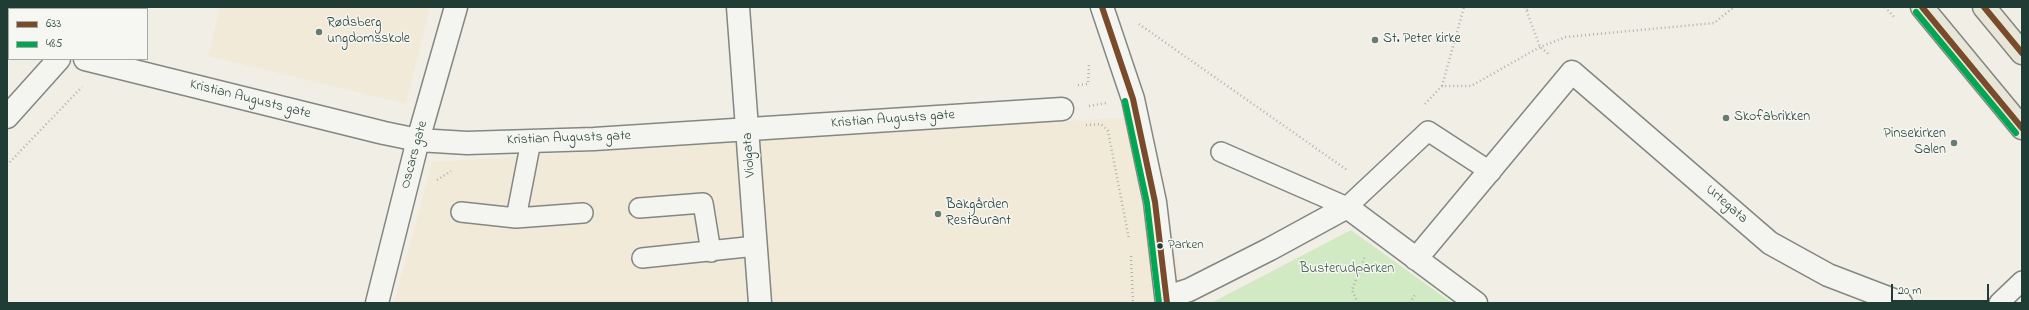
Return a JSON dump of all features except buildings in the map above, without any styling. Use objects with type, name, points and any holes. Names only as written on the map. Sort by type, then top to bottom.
[{"type":"main road","points":[[1922,7],[2022,128]]},
{"type":"main road","points":[[1984,7],[2022,53]]},
{"type":"street","name":"Oscars gate","points":[[377,303],[418,140],[456,7]]},
{"type":"street","name":"Violgata","points":[[738,7],[760,303]]},
{"type":"street","points":[[1102,7],[1133,99],[1156,202],[1167,300],[1270,249],[1347,207],[1476,303]]},
{"type":"street","points":[[7,117],[58,60]]},
{"type":"street","name":"Kristian Augusts gate","points":[[89,60],[418,140],[467,143],[748,130],[1062,109]]},
{"type":"street","points":[[1416,259],[1491,172],[1572,72]]},
{"type":"street","name":"Urtegata","points":[[1572,72],[1770,243],[1828,275],[1901,303]]},
{"type":"lane","points":[[1221,152],[1347,207],[1428,131],[1491,172]]},
{"type":"lane","points":[[516,218],[531,141]]},
{"type":"lane","points":[[639,208],[704,203],[711,252]]},
{"type":"lane","points":[[461,212],[516,218],[583,214]]},
{"type":"lane","points":[[642,258],[711,252],[756,246]]},
{"type":"lane","points":[[1999,303],[2022,281]]},
{"type":"path","points":[[1442,86],[1464,7]]},
{"type":"path","points":[[1530,7],[1526,9],[1540,47],[1572,72]]},
{"type":"path","points":[[1540,47],[1566,37],[1714,23],[1734,7]]},
{"type":"path","points":[[1136,22],[1348,170]]},
{"type":"path","points":[[1072,86],[1088,84],[1090,56]]},
{"type":"path","points":[[7,165],[86,83]]},
{"type":"path","points":[[1062,109],[1133,99]]},
{"type":"path","points":[[1085,125],[1101,124],[1108,131],[1130,247]]},
{"type":"path","points":[[1358,303],[1352,290],[1364,258],[1381,231]]},
{"type":"path","points":[[1131,254],[1133,303]]},
{"type":"shaded area","name":"Rødsberg ungdomsskole","points":[[220,7],[430,7],[406,104],[208,56]]},
{"type":"shaded area","points":[[1147,116],[1180,275],[1178,303],[394,303],[432,162]]},
{"type":"green space","name":"Busterudparken","points":[[1351,230],[1452,303],[1211,303]]},
{"type":"transit line","name":"633","points":[[1102,7],[1133,99],[1155,202],[1167,303]]},
{"type":"transit line","name":"633","points":[[1922,7],[2022,128]]},
{"type":"transit line","name":"633","points":[[1984,7],[2022,53]]},
{"type":"transit line","name":"485","points":[[1916,12],[2016,133]]},
{"type":"transit line","name":"485","points":[[1125,101],[1147,203],[1159,303]]},
{"type":"place","name":"Rødsberg ungdomsskole","points":[[319,32]]},
{"type":"place","name":"St. Peter kirke","points":[[1375,40]]},
{"type":"place","name":"Skofabrikken","points":[[1726,118]]},
{"type":"place","name":"Pinsekirken Salen","points":[[1954,143]]},
{"type":"place","name":"Bakgården Restaurant","points":[[938,214]]},
{"type":"place","name":"Parken","points":[[1160,246]]}]
